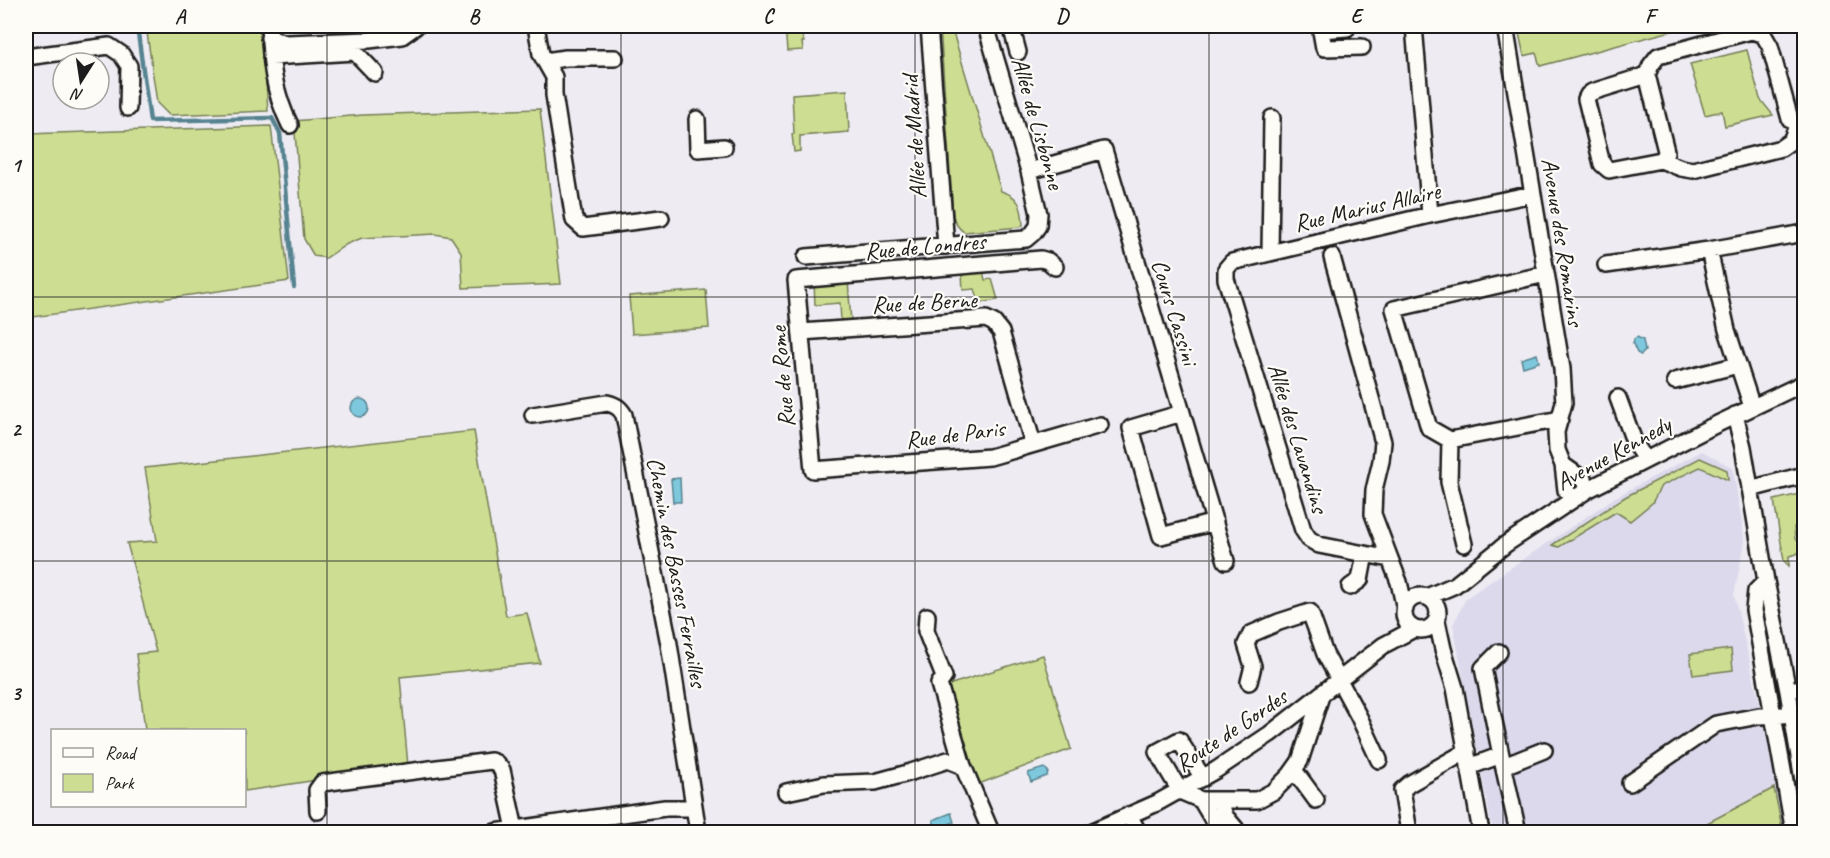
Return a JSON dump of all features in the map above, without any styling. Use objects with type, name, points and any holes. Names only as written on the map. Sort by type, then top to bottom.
[{"type":"street","points":[[269,32],[286,42],[369,40],[402,36],[416,26]]},
{"type":"street","points":[[536,26],[542,54],[554,76],[554,95],[574,220],[583,228],[661,218]]},
{"type":"street","name":"Allée de Madrid","points":[[929,26],[946,246]]},
{"type":"street","name":"Allée de Lisbonne","points":[[946,246],[1026,239],[1038,226],[1039,214],[1029,171],[986,26]]},
{"type":"street","points":[[1011,26],[1018,52]]},
{"type":"street","points":[[1414,26],[1430,215]]},
{"type":"street","name":"Avenue des Romarins","points":[[1504,26],[1562,369],[1564,403],[1556,432],[1557,450],[1563,465],[1566,490],[1572,499]]},
{"type":"street","points":[[1347,28],[1320,28],[1324,48],[1362,47]]},
{"type":"street","points":[[1647,75],[1592,92],[1586,99],[1602,164],[1609,170],[1661,160],[1693,170],[1781,148],[1791,141],[1801,127],[1790,119],[1770,46],[1763,34],[1751,31],[1658,56],[1651,65],[1647,75],[1666,151],[1661,160]]},
{"type":"street","points":[[269,32],[272,75],[281,106],[290,125]]},
{"type":"street","points":[[26,57],[109,46],[121,54],[129,66],[128,108]]},
{"type":"street","points":[[271,57],[355,52],[375,73]]},
{"type":"street","points":[[545,61],[566,58],[615,58]]},
{"type":"street","points":[[1270,252],[1272,118]]},
{"type":"street","points":[[697,119],[698,149],[724,147]]},
{"type":"street","name":"Cours Cassini","points":[[1029,171],[1104,150],[1226,561]]},
{"type":"street","name":"Rue Marius Allaire","points":[[1226,279],[1226,269],[1232,262],[1430,215],[1533,194]]},
{"type":"street","points":[[1606,265],[1804,233]]},
{"type":"street","points":[[806,257],[946,246]]},
{"type":"street","points":[[1708,250],[1727,330],[1752,408]]},
{"type":"street","points":[[1332,257],[1383,442],[1374,490],[1373,514],[1412,622],[1443,649]]},
{"type":"street","name":"Rue de Londres","points":[[796,280],[1041,259],[1055,267]]},
{"type":"street","points":[[1546,274],[1394,309],[1429,428],[1450,440],[1560,419]]},
{"type":"street","name":"Allée des Lavandins","points":[[1226,279],[1303,530],[1309,539],[1319,545],[1390,559]]},
{"type":"street","name":"Rue de Rome","points":[[796,280],[813,470]]},
{"type":"street","name":"Rue de Berne","points":[[801,332],[986,319],[1001,332],[1033,444]]},
{"type":"street","points":[[1675,381],[1738,365]]},
{"type":"street","name":"Avenue Kennedy","points":[[1422,597],[1455,585],[1506,544],[1588,489],[1644,459],[1804,383]]},
{"type":"street","points":[[1618,398],[1635,444],[1644,459]]},
{"type":"street","name":"Chemin des Basses Ferrailles","points":[[533,415],[607,404],[614,405],[624,415],[669,644],[698,832]]},
{"type":"street","points":[[1182,413],[1131,428],[1161,536],[1215,522]]},
{"type":"street","points":[[1735,415],[1739,425],[1804,786]]},
{"type":"street","name":"Rue de Paris","points":[[813,470],[990,457],[1100,425]]},
{"type":"street","points":[[1450,440],[1449,482],[1464,544]]},
{"type":"street","points":[[1563,465],[1584,480],[1588,489]]},
{"type":"street","points":[[1750,489],[1804,475]]},
{"type":"street","points":[[1350,587],[1360,580],[1365,554]]},
{"type":"street","points":[[1766,581],[1756,591],[1754,610],[1794,832]]},
{"type":"street","points":[[1399,582],[1411,594],[1432,600],[1455,688],[1481,832]]},
{"type":"street","name":"Avenue Kennedy","points":[[1437,616],[1455,585]]},
{"type":"street","points":[[1412,622],[1409,601],[1422,597]]},
{"type":"street","points":[[1249,682],[1253,666],[1246,644],[1251,634],[1310,612],[1320,642],[1379,759]]},
{"type":"street","points":[[927,616],[926,631],[944,677],[939,684],[942,697],[963,766],[991,832]]},
{"type":"street","points":[[1412,622],[1429,629],[1437,616]]},
{"type":"street","name":"Route de Gordes","points":[[1091,832],[1203,778],[1270,734],[1321,696],[1412,622]]},
{"type":"street","points":[[1499,652],[1483,669],[1518,832]]},
{"type":"street","points":[[1788,691],[1804,687]]},
{"type":"street","points":[[1203,778],[1179,740],[1157,752],[1180,791],[1201,800],[1257,800],[1274,791],[1300,761],[1321,696]]},
{"type":"street","points":[[1630,783],[1716,723],[1759,716],[1792,715]]},
{"type":"street","points":[[1469,767],[1544,750]]},
{"type":"street","points":[[1409,832],[1402,790],[1467,751]]},
{"type":"street","points":[[786,792],[824,784],[875,782],[948,760],[963,766]]},
{"type":"street","points":[[318,811],[316,790],[322,783],[491,761],[496,762],[502,770],[515,829]]},
{"type":"street","points":[[1293,770],[1316,800]]},
{"type":"street","points":[[1201,800],[1220,832]]},
{"type":"street","points":[[1220,800],[1225,816],[1236,830]]},
{"type":"street","points":[[495,832],[665,808],[694,808]]},
{"type":"street","points":[[1130,815],[1138,832]]},
{"type":"shaded area","points":[[1702,451],[1733,468],[1745,542],[1734,595],[1761,709],[1785,832],[1493,832],[1453,625],[1466,598],[1617,496]]},
{"type":"green space","points":[[146,26],[262,26],[268,111],[169,115],[157,103]]},
{"type":"green space","points":[[785,26],[799,26],[804,42],[802,42],[803,50],[787,51]]},
{"type":"green space","points":[[805,26],[842,26],[842,28],[806,31]]},
{"type":"green space","points":[[940,26],[951,26],[1001,191],[1016,199],[1022,212],[1023,225],[1020,227],[964,232],[958,227],[953,216]]},
{"type":"green space","points":[[1561,26],[1678,26],[1679,29],[1540,66],[1536,53],[1524,56],[1518,29]]},
{"type":"green space","points":[[1747,50],[1760,99],[1773,115],[1725,126],[1722,111],[1705,115],[1690,64]]},
{"type":"green space","points":[[847,90],[849,132],[800,136],[800,151],[794,152],[792,94]]},
{"type":"green space","points":[[540,109],[561,284],[463,288],[461,252],[451,237],[435,234],[362,238],[347,244],[326,258],[314,256],[304,239],[294,121],[363,115]]},
{"type":"green space","points":[[271,126],[289,281],[26,318],[26,134]]},
{"type":"green space","points":[[983,271],[985,280],[992,279],[998,300],[979,303],[975,289],[963,290],[962,274]]},
{"type":"green space","points":[[848,280],[851,322],[841,323],[840,303],[815,305],[814,282]]},
{"type":"green space","points":[[706,290],[709,328],[632,334],[629,296]]},
{"type":"green space","points":[[474,431],[506,616],[527,613],[540,663],[400,677],[408,766],[246,791],[246,729],[145,729],[136,654],[156,652],[127,543],[157,541],[145,468]]},
{"type":"green space","points":[[1700,458],[1727,470],[1728,480],[1700,467],[1661,486],[1652,503],[1630,521],[1616,512],[1559,547],[1552,545],[1625,497]]},
{"type":"green space","points":[[1804,493],[1804,517],[1798,518],[1800,527],[1794,527],[1795,539],[1800,543],[1801,549],[1797,554],[1789,556],[1789,566],[1784,561],[1774,500]]},
{"type":"green space","points":[[1731,649],[1733,670],[1693,675],[1690,654]]},
{"type":"green space","points":[[1043,655],[1071,749],[976,785],[942,687]]},
{"type":"green space","points":[[1774,788],[1783,832],[1690,832]]},
{"type":"water","points":[[1637,337],[1643,340],[1645,351],[1641,355],[1637,353],[1633,344]]},
{"type":"water","points":[[1537,354],[1539,362],[1523,367],[1521,359]]},
{"type":"water","points":[[360,399],[366,402],[369,408],[366,414],[360,417],[354,414],[351,408],[354,402]]},
{"type":"water","points":[[680,478],[681,502],[673,502],[671,479]]},
{"type":"water","points":[[1044,768],[1048,771],[1047,776],[1031,782],[1028,773]]},
{"type":"water","points":[[951,813],[954,822],[936,829],[933,820]]},
{"type":"waterway","points":[[137,26],[150,121],[272,118],[280,133],[294,287]]}]
